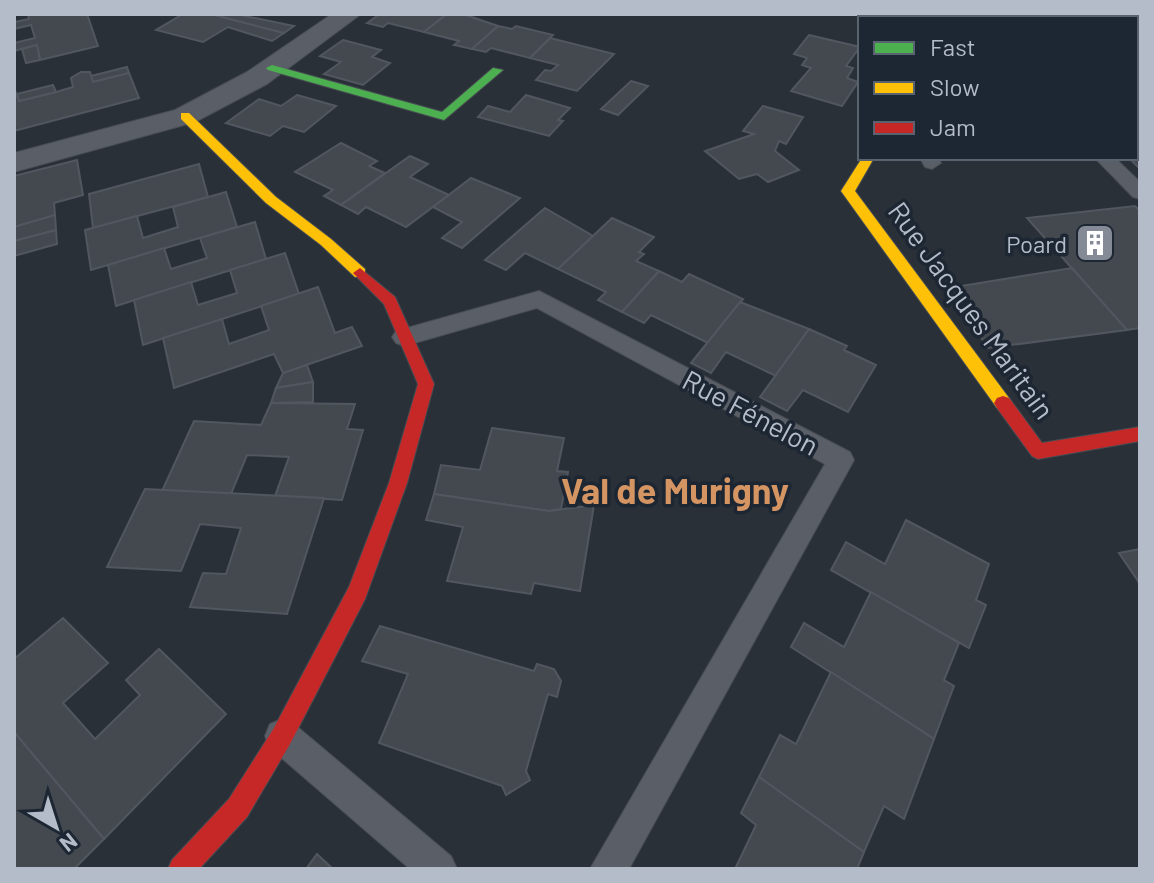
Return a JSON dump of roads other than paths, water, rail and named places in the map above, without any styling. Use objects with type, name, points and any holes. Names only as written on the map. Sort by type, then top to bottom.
[{"type":"street","points":[[14,163],[185,116],[272,68],[349,14]]},
{"type":"street","points":[[272,68],[444,116],[497,70]]},
{"type":"street","points":[[181,869],[238,808],[282,736],[358,592],[398,483],[426,384],[390,301],[326,242],[271,200],[185,116]]},
{"type":"street","name":"Rue Jacques Maritain","points":[[867,160],[848,191],[1038,451],[1140,434]]},
{"type":"lane","points":[[1106,160],[1140,193]]},
{"type":"lane","name":"Rue Fénelon","points":[[404,337],[539,299],[841,460],[609,869]]},
{"type":"lane","points":[[282,736],[438,869]]},
{"type":"place","name":"Poard","points":[[1095,243]]},
{"type":"district","name":"Val de Murigny","points":[[675,489]]}]
